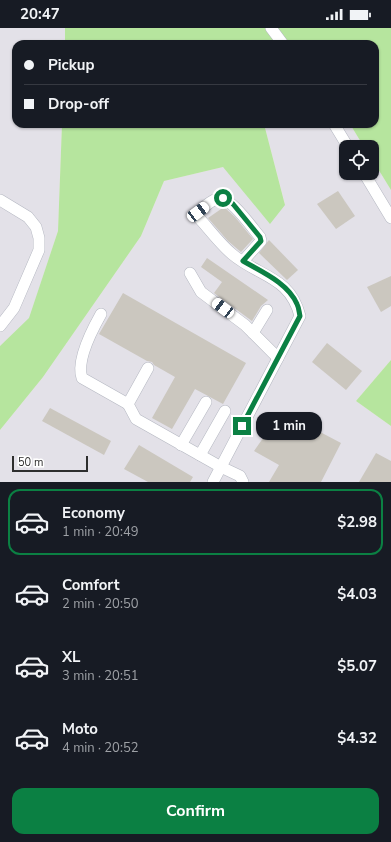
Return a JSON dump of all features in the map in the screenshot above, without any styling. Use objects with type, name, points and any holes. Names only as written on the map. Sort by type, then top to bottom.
[{"type":"street","points":[[271,28],[280,40]]},
{"type":"street","points":[[336,128],[344,140]]},
{"type":"street","points":[[368,180],[391,218]]},
{"type":"street","points":[[212,482],[300,316],[297,304],[288,291],[276,280],[243,261],[232,254],[198,218],[198,212],[217,198],[223,198],[233,204],[260,237],[261,241],[243,261]]},
{"type":"street","points":[[0,200],[28,217],[36,227],[39,238],[39,250],[14,308],[0,326]]},
{"type":"street","points":[[190,272],[202,292],[245,325],[278,358]]},
{"type":"street","points":[[253,333],[267,310]]},
{"type":"street","points":[[100,314],[89,337],[80,371],[82,378],[128,404],[136,419],[221,467],[240,476],[243,482]]},
{"type":"street","points":[[128,404],[148,368]]},
{"type":"street","points":[[181,445],[206,402]]},
{"type":"street","points":[[200,455],[225,410]]},
{"type":"shaded area","points":[[0,28],[65,28],[65,40],[12,40],[12,128],[62,128],[58,231],[29,319],[0,346]]},
{"type":"shaded area","points":[[265,128],[352,128],[360,140],[339,140],[339,180],[379,180],[379,170],[391,190],[391,360],[356,401],[391,426],[391,482],[0,482],[0,430],[43,377],[141,236],[164,181],[223,167],[285,204]]},
{"type":"green space","points":[[65,28],[391,28],[391,190],[379,170],[379,140],[360,140],[352,128],[379,128],[379,40],[65,40]]},
{"type":"green space","points":[[62,128],[265,128],[285,205],[270,224],[223,167],[164,181],[141,236],[43,377],[0,430],[0,346],[29,318],[58,231]]},
{"type":"green space","points":[[391,360],[391,426],[356,401]]},
{"type":"building","points":[[338,191],[355,216],[336,229],[317,204]]},
{"type":"building","points":[[224,207],[235,217],[253,239],[241,252],[228,241],[208,218]]},
{"type":"building","points":[[269,240],[298,270],[287,280],[259,253]]},
{"type":"building","points":[[207,258],[268,300],[261,306],[252,321],[214,293],[222,282],[201,267]]},
{"type":"building","points":[[391,276],[391,306],[381,312],[367,287]]},
{"type":"building","points":[[123,293],[246,363],[223,404],[195,389],[172,429],[152,418],[175,377],[154,365],[152,362],[147,361],[99,334]]},
{"type":"building","points":[[327,343],[362,371],[346,390],[312,362]]},
{"type":"building","points":[[50,408],[111,441],[104,455],[42,421]]},
{"type":"building","points":[[286,414],[341,443],[321,482],[269,482],[279,465],[254,451],[268,431],[274,435]]},
{"type":"building","points":[[139,445],[193,477],[190,482],[148,482],[124,469]]},
{"type":"building","points":[[376,453],[391,461],[391,482],[359,482]]},
{"type":"route","points":[[223,198],[233,204],[260,237],[261,241],[243,261],[276,280],[288,291],[297,304],[300,316],[242,426]]}]
